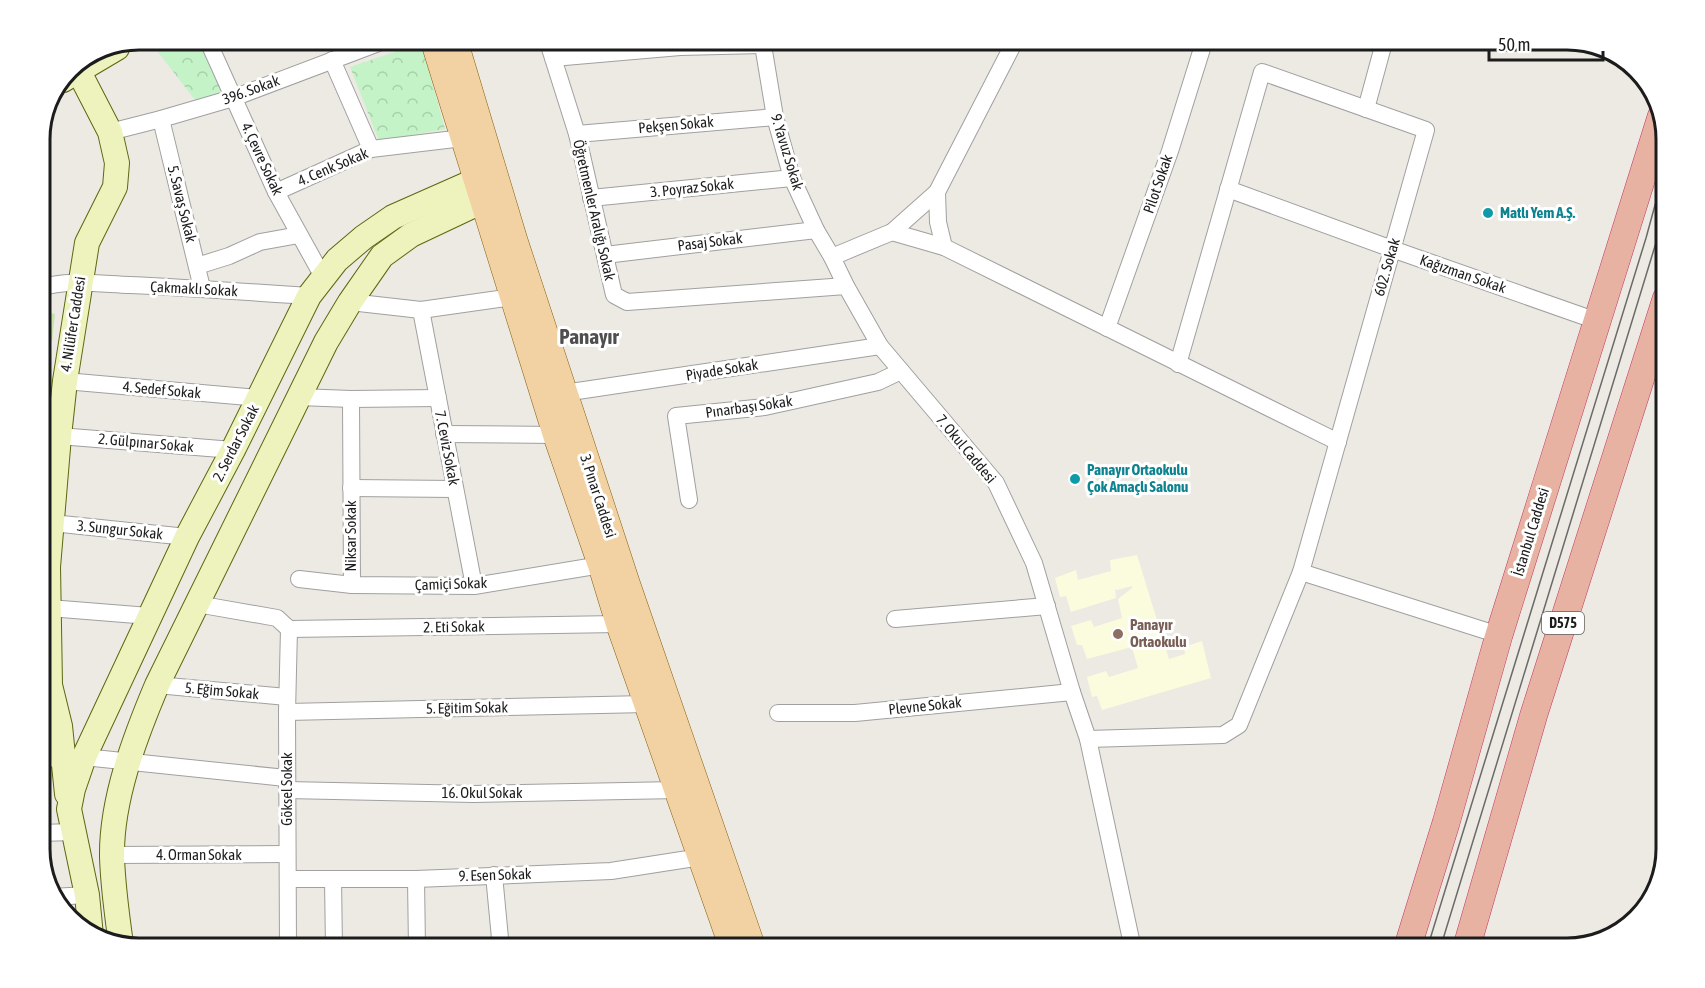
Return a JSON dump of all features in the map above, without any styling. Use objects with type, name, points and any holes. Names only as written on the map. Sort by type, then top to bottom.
[{"type":"highway","name":"İstanbul Caddesi","points":[[1410,938],[1446,823],[1499,635],[1655,136]]},
{"type":"highway","name":"D575","points":[[1469,938],[1534,714],[1655,333]]},
{"type":"main road","points":[[436,50],[463,138],[483,188],[513,297],[556,435],[619,624],[729,938]]},
{"type":"main road","name":"3. Pınar Caddesi","points":[[457,50],[514,239],[564,393],[627,584],[749,938]]},
{"type":"main road","name":"4. Nilüfer Caddesi","points":[[50,433],[65,381],[87,243],[115,187],[117,163],[110,132],[75,77]]},
{"type":"main road","points":[[483,188],[488,152]]},
{"type":"main road","points":[[120,936],[114,897],[112,855],[116,810],[138,730],[196,604],[326,342],[382,256],[483,188],[498,192],[514,239]]},
{"type":"main road","name":"2. Serdar Sokak","points":[[74,764],[309,296],[323,276],[337,260],[364,237],[393,217],[483,188]]},
{"type":"main road","name":"4. Nilüfer Caddesi","points":[[50,465],[52,523],[50,534]]},
{"type":"main road","name":"4. Nilüfer Caddesi","points":[[50,699],[74,764],[69,809],[87,894],[90,924]]},
{"type":"street","name":"4. Çevre Sokak","points":[[212,50],[276,192],[323,276]]},
{"type":"street","name":"396. Sokak","points":[[110,132],[233,98],[359,50]]},
{"type":"street","name":"Öğretmenler Aralığı Sokak","points":[[550,50],[577,134],[614,295],[627,302],[846,286]]},
{"type":"street","points":[[553,58],[621,50]]},
{"type":"street","name":"9. Yavuz Sokak","points":[[763,50],[775,117],[792,178],[816,230],[832,257]]},
{"type":"street","points":[[832,257],[892,232],[937,192],[1010,50]]},
{"type":"street","name":"Pilot Sokak","points":[[1107,328],[1170,151],[1202,50]]},
{"type":"street","points":[[1366,109],[1382,50]]},
{"type":"street","points":[[332,60],[371,149]]},
{"type":"street","name":"602. Sokak","points":[[1088,739],[1223,735],[1239,725],[1301,572],[1426,130],[1262,72],[1228,189]]},
{"type":"street","name":"Pekşen Sokak","points":[[577,134],[775,117]]},
{"type":"street","name":"5. Savaş Sokak","points":[[161,119],[202,288]]},
{"type":"street","name":"4. Cenk Sokak","points":[[276,192],[371,149],[463,138]]},
{"type":"street","name":"3. Poyraz Sokak","points":[[591,198],[792,178]]},
{"type":"street","points":[[1178,364],[1228,189]]},
{"type":"street","name":"Kağızman Sokak","points":[[1228,189],[1597,321]]},
{"type":"street","points":[[937,192],[938,222],[944,247]]},
{"type":"street","name":"Pasaj Sokak","points":[[605,255],[816,230]]},
{"type":"street","points":[[892,232],[944,247],[1338,442]]},
{"type":"street","points":[[197,266],[229,256],[260,242],[299,235]]},
{"type":"street","name":"7. Okul Caddesi","points":[[832,257],[880,346],[996,483],[1034,562],[1088,739],[1131,938]]},
{"type":"street","name":"Çakmaklı Sokak","points":[[50,287],[79,283],[202,288],[309,296]]},
{"type":"street","points":[[350,302],[421,310],[513,297]]},
{"type":"street","name":"7. Ceviz Sokak","points":[[421,310],[474,586]]},
{"type":"street","name":"Piyade Sokak","points":[[564,393],[880,346]]},
{"type":"street","name":"Pınarbaşı Sokak","points":[[688,500],[676,416],[765,407],[878,382],[901,371]]},
{"type":"street","name":"4. Sedef Sokak","points":[[65,381],[258,398]]},
{"type":"street","points":[[299,397],[438,398]]},
{"type":"street","name":"Niksar Sokak","points":[[351,399],[352,585]]},
{"type":"street","points":[[444,434],[556,435]]},
{"type":"street","name":"2. Gülpınar Sokak","points":[[50,436],[233,450]]},
{"type":"street","name":"Niksar Sokak","points":[[351,488],[455,489]]},
{"type":"street","name":"3. Sungur Sokak","points":[[52,523],[187,537]]},
{"type":"street","name":"Çamiçi Sokak","points":[[299,579],[352,585],[474,586],[601,565]]},
{"type":"street","points":[[1301,572],[1499,635]]},
{"type":"street","points":[[196,604],[277,618],[290,628]]},
{"type":"street","points":[[895,619],[1047,606]]},
{"type":"street","points":[[50,608],[148,616]]},
{"type":"street","name":"2. Eti Sokak","points":[[290,628],[619,624]]},
{"type":"street","name":"Göksel Sokak","points":[[288,938],[287,705],[290,628]]},
{"type":"street","name":"5. Eğim Sokak","points":[[157,685],[287,705]]},
{"type":"street","name":"Plevne Sokak","points":[[778,713],[855,713],[1072,692]]},
{"type":"street","name":"5. Eğitim Sokak","points":[[287,705],[647,704]]},
{"type":"street","name":"16. Okul Sokak","points":[[50,761],[74,764],[129,762],[287,784],[474,794],[678,790]]},
{"type":"street","points":[[50,833],[74,832]]},
{"type":"street","name":"4. Orman Sokak","points":[[112,855],[287,854]]},
{"type":"street","name":"9. Esen Sokak","points":[[288,879],[416,879],[611,871],[701,857]]},
{"type":"street","points":[[494,875],[500,938]]},
{"type":"street","points":[[333,879],[334,938]]},
{"type":"street","points":[[416,879],[417,938]]},
{"type":"street","points":[[62,896],[87,894]]},
{"type":"shaded area","name":"Panayır Ortaokulu","points":[[1137,555],[1169,659],[1185,654],[1184,647],[1202,641],[1211,678],[1102,710],[1097,696],[1092,697],[1087,677],[1106,671],[1109,677],[1138,668],[1132,647],[1087,659],[1082,645],[1077,645],[1071,626],[1091,620],[1094,627],[1122,618],[1118,599],[1132,586],[1115,589],[1116,598],[1071,612],[1066,596],[1060,597],[1055,578],[1076,570],[1078,580],[1111,571],[1110,560]]},
{"type":"green space","points":[[156,50],[204,50],[226,95],[199,105]]},
{"type":"green space","points":[[400,50],[423,50],[445,129],[379,141],[350,67]]},
{"type":"green space","points":[[50,313],[55,314],[52,341],[50,340]]},
{"type":"tram line","points":[[1430,938],[1655,205]]},
{"type":"tram line","points":[[1443,938],[1655,245]]},
{"type":"place","name":"Matlı Yem A.Ş.","points":[[1488,213]]},
{"type":"place","name":"Panayır Ortaokulu Çok Amaçlı Salonu","points":[[1075,479]]},
{"type":"place","name":"Panayır Ortaokulu","points":[[1118,634]]},
{"type":"district","name":"Panayır","points":[[589,337]]}]
